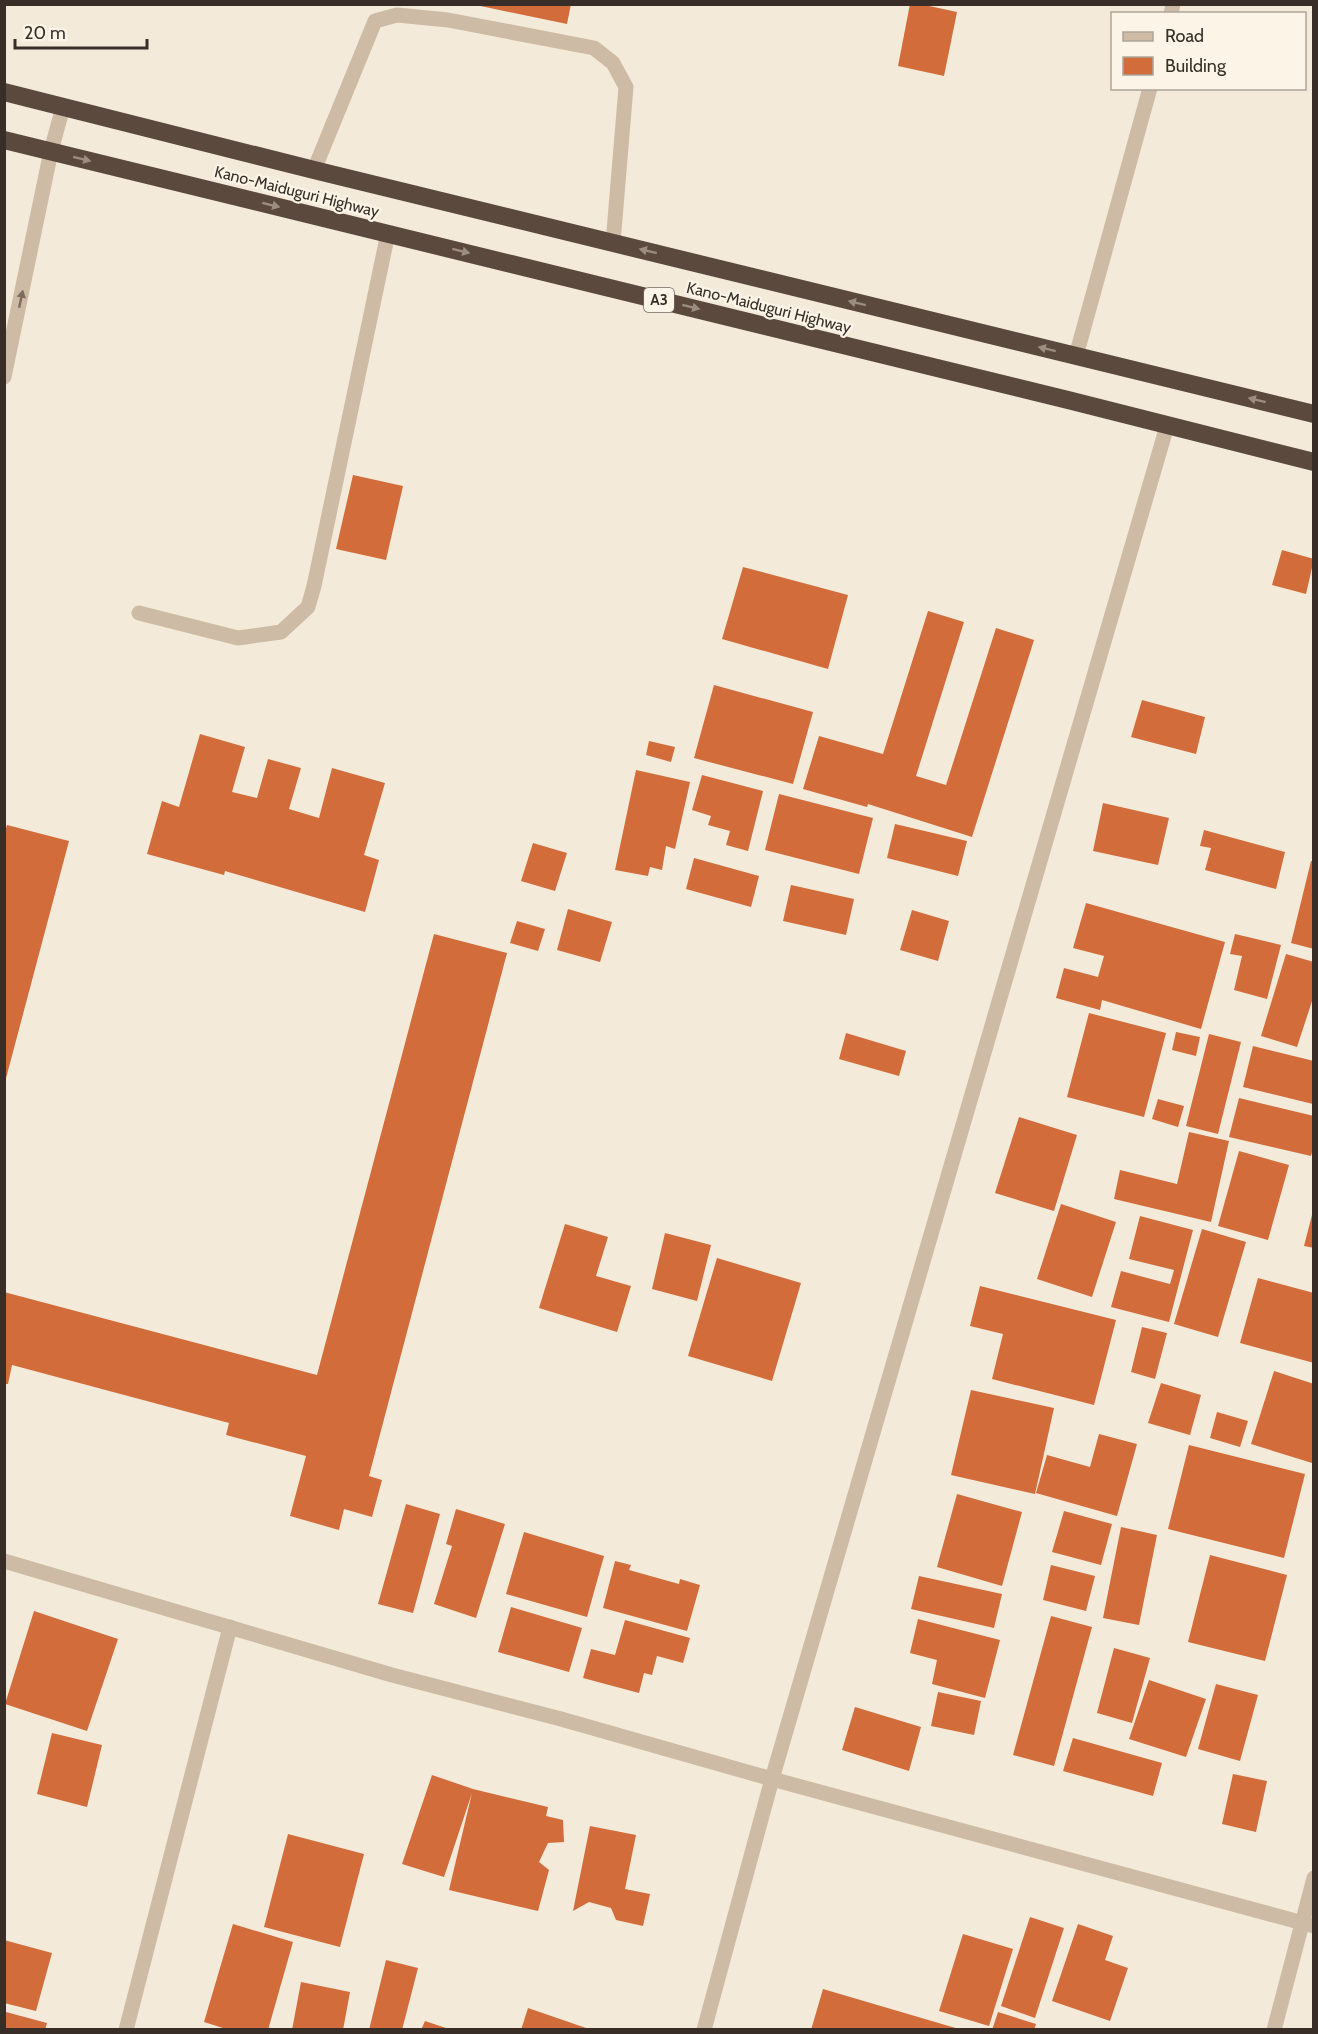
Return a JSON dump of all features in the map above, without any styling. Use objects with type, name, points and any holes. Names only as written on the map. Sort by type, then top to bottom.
[{"type":"highway","name":"Kano-Maiduguri Highway","points":[[4,92],[1314,414]]},
{"type":"highway","name":"Kano-Maiduguri Highway","points":[[4,140],[1314,462]]},
{"type":"street","points":[[314,170],[375,21],[397,15],[448,20],[594,48],[613,63],[626,87],[613,243]]},
{"type":"street","points":[[1076,356],[1149,90]]},
{"type":"street","points":[[4,377],[51,151],[63,106]]},
{"type":"street","points":[[139,613],[238,638],[281,633],[308,607],[388,233]]},
{"type":"street","points":[[704,2030],[772,1779],[1167,426]]},
{"type":"street","points":[[4,1561],[392,1675],[561,1719],[772,1779],[1307,1924]]},
{"type":"street","points":[[126,2030],[230,1627]]},
{"type":"street","points":[[1274,2030],[1307,1924],[1314,1878]]},
{"type":"building","points":[[471,4],[571,4],[567,24]]},
{"type":"building","points":[[910,4],[957,12],[944,76],[898,66]]},
{"type":"building","points":[[353,475],[403,486],[386,560],[336,549]]},
{"type":"building","points":[[1282,550],[1314,559],[1306,594],[1272,585]]},
{"type":"building","points":[[743,567],[848,595],[828,669],[722,639]]},
{"type":"building","points":[[928,611],[964,622],[916,776],[946,785],[996,628],[1034,640],[972,837],[868,804],[867,807],[803,789],[819,736],[883,754]]},
{"type":"building","points":[[714,685],[813,712],[793,784],[694,758]]},
{"type":"building","points":[[1142,700],[1205,717],[1196,754],[1131,737]]},
{"type":"building","points":[[200,734],[245,747],[232,792],[257,798],[268,759],[301,768],[289,809],[319,818],[332,768],[385,783],[364,855],[379,860],[365,912],[225,871],[224,875],[147,854],[162,801],[179,807]]},
{"type":"building","points":[[649,741],[675,747],[671,762],[646,755]]},
{"type":"building","points":[[636,770],[690,782],[675,849],[666,846],[662,870],[650,867],[648,876],[615,870]]},
{"type":"building","points":[[702,775],[763,791],[748,851],[726,845],[730,831],[708,825],[711,816],[692,810]]},
{"type":"building","points":[[779,794],[873,818],[859,874],[765,850]]},
{"type":"building","points":[[1103,803],[1169,818],[1158,865],[1093,851]]},
{"type":"building","points":[[895,824],[967,841],[958,876],[887,858]]},
{"type":"building","points":[[7,825],[69,841],[5,1082],[4,834]]},
{"type":"building","points":[[1204,830],[1285,852],[1276,889],[1205,870],[1211,848],[1200,846]]},
{"type":"building","points":[[533,843],[567,853],[555,891],[521,881]]},
{"type":"building","points":[[694,858],[759,876],[751,907],[686,889]]},
{"type":"building","points":[[1311,861],[1314,861],[1314,949],[1291,943]]},
{"type":"building","points":[[791,885],[854,899],[846,935],[783,921]]},
{"type":"building","points":[[1086,903],[1225,942],[1201,1029],[1102,1000],[1100,1010],[1056,998],[1064,968],[1098,977],[1104,956],[1073,948]]},
{"type":"building","points":[[568,909],[612,922],[600,962],[557,950]]},
{"type":"building","points":[[912,910],[949,921],[938,961],[900,950]]},
{"type":"building","points":[[517,921],[545,929],[538,951],[510,943]]},
{"type":"building","points":[[434,934],[507,953],[369,1476],[382,1480],[372,1517],[344,1509],[339,1530],[290,1516],[306,1456],[226,1435],[229,1423],[12,1365],[8,1384],[4,1384],[4,1292],[317,1375]]},
{"type":"building","points":[[1235,934],[1281,945],[1267,999],[1234,990],[1242,956],[1230,954]]},
{"type":"building","points":[[1286,954],[1314,962],[1314,995],[1297,1047],[1261,1036]]},
{"type":"building","points":[[1089,1013],[1166,1033],[1144,1117],[1067,1097]]},
{"type":"building","points":[[1176,1032],[1200,1037],[1196,1056],[1172,1050]]},
{"type":"building","points":[[846,1033],[906,1051],[899,1076],[839,1059]]},
{"type":"building","points":[[1209,1034],[1241,1042],[1218,1134],[1186,1126]]},
{"type":"building","points":[[1253,1046],[1314,1061],[1313,1104],[1243,1087]]},
{"type":"building","points":[[1239,1098],[1314,1116],[1314,1145],[1311,1156],[1229,1137]]},
{"type":"building","points":[[1158,1099],[1184,1106],[1178,1127],[1152,1119]]},
{"type":"building","points":[[1019,1117],[1077,1135],[1054,1211],[995,1193]]},
{"type":"building","points":[[1189,1132],[1229,1141],[1211,1222],[1114,1199],[1120,1170],[1177,1184]]},
{"type":"building","points":[[1239,1151],[1289,1165],[1268,1240],[1218,1226]]},
{"type":"building","points":[[1061,1204],[1116,1222],[1092,1297],[1037,1279]]},
{"type":"building","points":[[1314,1211],[1314,1248],[1304,1246]]},
{"type":"building","points":[[1140,1216],[1193,1230],[1169,1322],[1111,1307],[1121,1271],[1170,1284],[1174,1270],[1129,1259]]},
{"type":"building","points":[[565,1224],[608,1237],[596,1276],[631,1286],[617,1332],[539,1308]]},
{"type":"building","points":[[1202,1229],[1246,1242],[1218,1337],[1174,1324]]},
{"type":"building","points":[[665,1233],[711,1245],[697,1301],[652,1289]]},
{"type":"building","points":[[717,1258],[801,1283],[772,1381],[688,1356]]},
{"type":"building","points":[[1258,1278],[1314,1293],[1314,1363],[1240,1343]]},
{"type":"building","points":[[980,1286],[1116,1320],[1094,1405],[992,1379],[1003,1334],[970,1326]]},
{"type":"building","points":[[1142,1327],[1167,1333],[1155,1379],[1131,1372]]},
{"type":"building","points":[[1274,1371],[1314,1384],[1312,1463],[1251,1444]]},
{"type":"building","points":[[1161,1383],[1201,1395],[1190,1435],[1148,1423]]},
{"type":"building","points":[[971,1390],[1054,1408],[1035,1494],[951,1475]]},
{"type":"building","points":[[1217,1412],[1248,1421],[1240,1447],[1210,1438]]},
{"type":"building","points":[[1099,1434],[1137,1444],[1117,1516],[1036,1493],[1047,1455],[1090,1467]]},
{"type":"building","points":[[1189,1445],[1305,1474],[1284,1558],[1168,1529]]},
{"type":"building","points":[[957,1494],[1022,1512],[1002,1586],[937,1567]]},
{"type":"building","points":[[406,1504],[440,1514],[413,1613],[378,1604]]},
{"type":"building","points":[[456,1509],[505,1524],[476,1618],[434,1604],[452,1546],[446,1544]]},
{"type":"building","points":[[1064,1511],[1112,1524],[1101,1565],[1052,1552]]},
{"type":"building","points":[[1121,1527],[1157,1535],[1139,1625],[1103,1618]]},
{"type":"building","points":[[524,1532],[604,1556],[587,1617],[506,1594]]},
{"type":"building","points":[[1210,1555],[1287,1575],[1265,1661],[1188,1642]]},
{"type":"building","points":[[615,1561],[631,1565],[629,1570],[679,1584],[680,1579],[700,1585],[687,1631],[603,1608]]},
{"type":"building","points":[[1051,1565],[1095,1576],[1086,1611],[1043,1600]]},
{"type":"building","points":[[919,1576],[1002,1594],[994,1628],[911,1609]]},
{"type":"building","points":[[511,1607],[582,1628],[569,1672],[498,1652]]},
{"type":"building","points":[[34,1611],[118,1639],[87,1731],[5,1704]]},
{"type":"building","points":[[1051,1616],[1092,1627],[1054,1766],[1013,1755]]},
{"type":"building","points":[[918,1619],[1000,1640],[985,1698],[932,1684],[937,1660],[910,1653]]},
{"type":"building","points":[[625,1620],[690,1638],[683,1663],[657,1656],[652,1675],[644,1673],[639,1693],[583,1678],[591,1649],[615,1655]]},
{"type":"building","points":[[1114,1648],[1150,1658],[1132,1723],[1097,1713]]},
{"type":"building","points":[[1149,1680],[1206,1699],[1186,1757],[1129,1739]]},
{"type":"building","points":[[1216,1684],[1258,1695],[1240,1761],[1198,1749]]},
{"type":"building","points":[[938,1692],[981,1701],[974,1735],[931,1726]]},
{"type":"building","points":[[855,1707],[921,1727],[909,1771],[842,1750]]},
{"type":"building","points":[[52,1733],[102,1745],[87,1807],[37,1794]]},
{"type":"building","points":[[1073,1738],[1162,1763],[1153,1796],[1063,1771]]},
{"type":"building","points":[[1233,1774],[1267,1781],[1256,1832],[1222,1824]]},
{"type":"building","points":[[432,1775],[473,1789],[548,1807],[546,1816],[563,1820],[564,1842],[548,1843],[539,1862],[549,1870],[538,1911],[449,1890],[472,1793],[444,1877],[402,1864]]},
{"type":"building","points":[[590,1826],[636,1835],[625,1889],[650,1894],[643,1926],[616,1920],[611,1908],[589,1902],[573,1911]]},
{"type":"building","points":[[288,1834],[364,1854],[340,1947],[264,1927]]},
{"type":"building","points":[[1030,1917],[1064,1928],[1035,2018],[1001,2006]]},
{"type":"building","points":[[233,1924],[293,1942],[268,2030],[229,2030],[204,2022]]},
{"type":"building","points":[[1078,1924],[1113,1936],[1105,1960],[1128,1968],[1110,2021],[1052,2001]]},
{"type":"building","points":[[963,1934],[1013,1949],[989,2026],[939,2011]]},
{"type":"building","points":[[4,1940],[52,1953],[36,2011],[4,2003]]},
{"type":"building","points":[[386,1960],[418,1968],[402,2030],[369,2030]]},
{"type":"building","points":[[301,1982],[350,1992],[343,2030],[292,2030]]},
{"type":"building","points":[[823,1989],[959,2029],[959,2030],[811,2030]]},
{"type":"building","points":[[528,2008],[589,2029],[589,2030],[521,2030]]},
{"type":"building","points":[[6,2012],[47,2023],[45,2030],[4,2030]]},
{"type":"building","points":[[998,2012],[1036,2024],[1034,2030],[992,2030]]},
{"type":"building","points":[[425,2021],[449,2029],[449,2030],[421,2030]]}]
